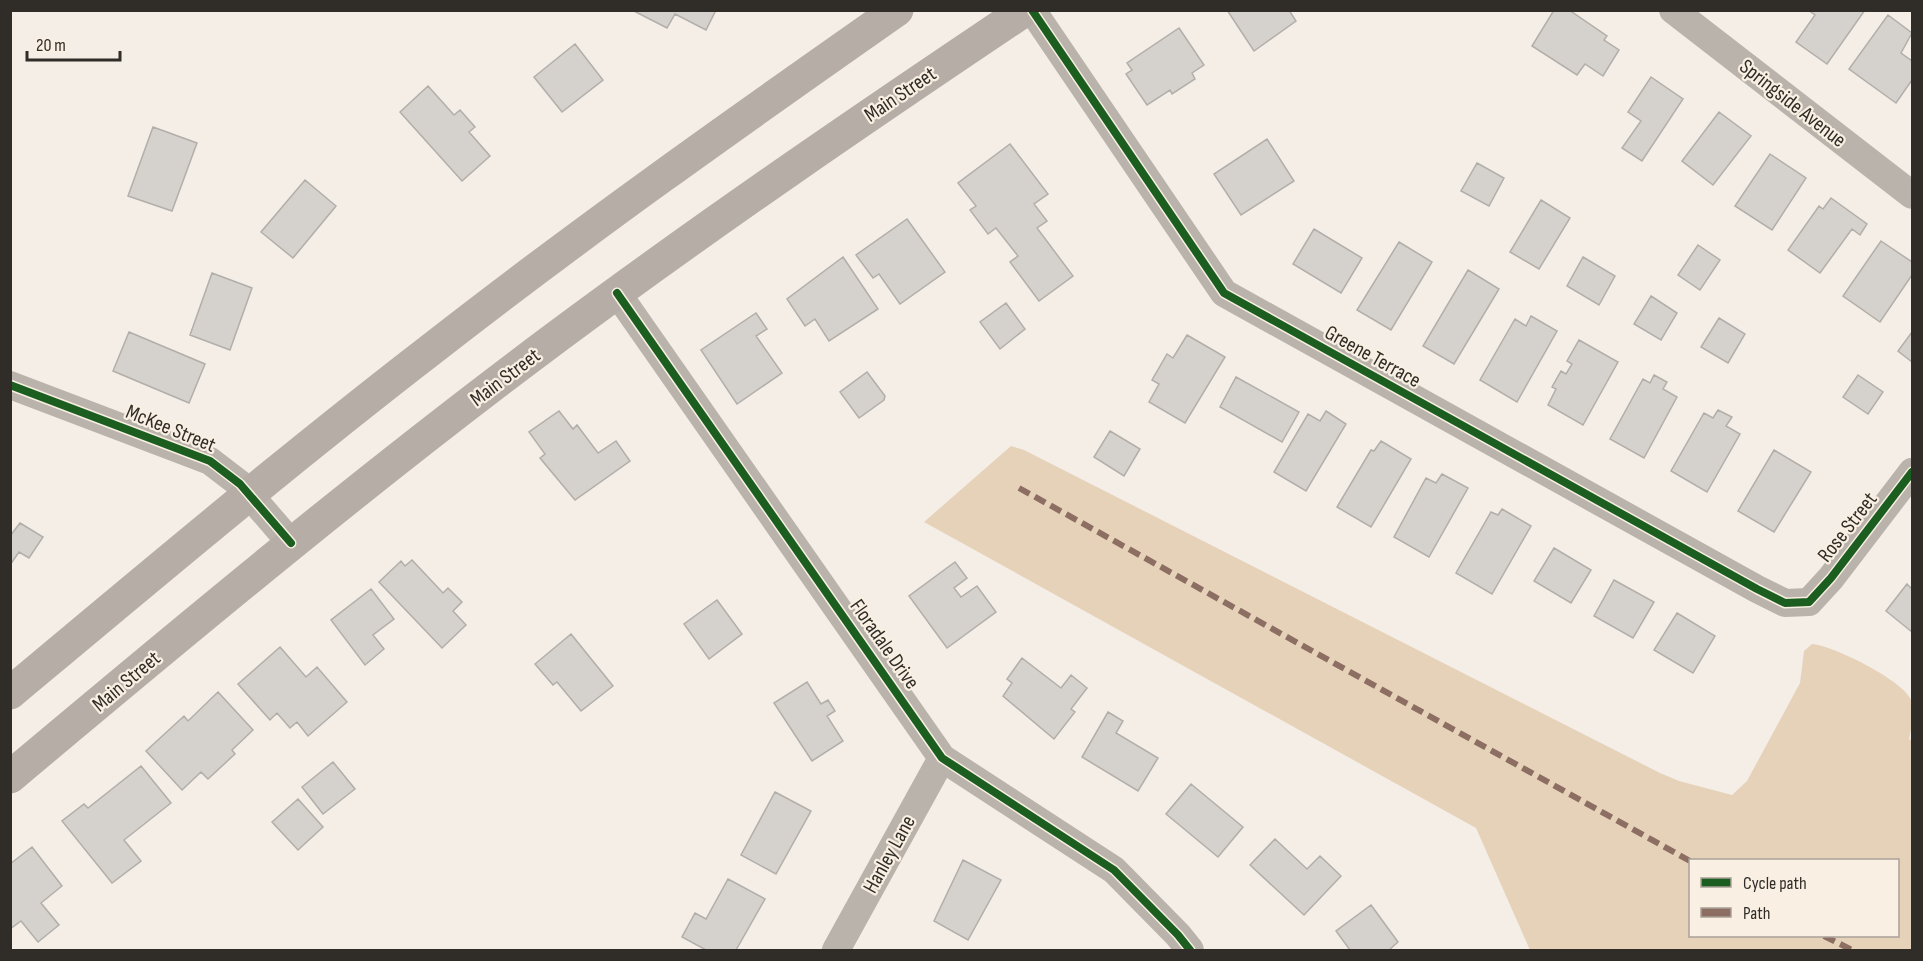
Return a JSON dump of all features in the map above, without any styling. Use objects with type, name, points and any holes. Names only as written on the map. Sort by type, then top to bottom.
[{"type":"highway","points":[[10,693],[250,493],[538,268],[897,10]]},
{"type":"highway","name":"Main Street","points":[[10,777],[291,543],[617,293],[804,159],[1025,10]]},
{"type":"street","name":"Greene Terrace","points":[[1032,10],[1224,293],[1757,589],[1785,603],[1809,602]]},
{"type":"street","name":"Springside Avenue","points":[[1673,10],[1912,195]]},
{"type":"street","name":"Floradale Drive","points":[[617,293],[942,758],[1114,870],[1178,935],[1190,951]]},
{"type":"street","name":"McKee Street","points":[[10,385],[210,461],[231,475],[250,493],[291,543]]},
{"type":"street","name":"Rose Street","points":[[1809,602],[1831,578],[1912,472]]},
{"type":"street","name":"Hanley Lane","points":[[836,951],[942,758]]},
{"type":"shaded area","points":[[1011,446],[1024,450],[1660,773],[1679,781],[1732,795],[1747,781],[1800,683],[1804,651],[1812,644],[1850,657],[1880,673],[1904,690],[1912,703],[1909,740],[1912,739],[1912,950],[1530,950],[1476,828],[924,522]]},
{"type":"building","points":[[632,10],[716,10],[706,30],[675,14],[667,28]]},
{"type":"building","points":[[1227,10],[1289,10],[1296,21],[1254,51]]},
{"type":"building","points":[[1554,10],[1569,10],[1607,36],[1604,40],[1619,50],[1603,76],[1585,64],[1577,75],[1532,46]]},
{"type":"building","points":[[1808,10],[1865,10],[1827,64],[1796,42],[1815,15]]},
{"type":"building","points":[[1888,15],[1912,33],[1901,53],[1912,61],[1912,80],[1896,103],[1849,69]]},
{"type":"building","points":[[1179,28],[1204,65],[1192,73],[1195,79],[1172,94],[1170,90],[1147,105],[1126,74],[1132,70],[1127,63]]},
{"type":"building","points":[[575,44],[603,80],[562,112],[534,77]]},
{"type":"building","points":[[1651,77],[1683,99],[1642,161],[1622,148],[1641,121],[1628,112]]},
{"type":"building","points":[[428,86],[454,115],[460,110],[475,127],[469,132],[490,156],[462,181],[400,112]]},
{"type":"building","points":[[1719,112],[1751,136],[1713,185],[1682,161]]},
{"type":"building","points":[[153,127],[197,143],[172,211],[128,196]]},
{"type":"building","points":[[1267,139],[1294,181],[1241,215],[1214,174]]},
{"type":"building","points":[[1010,144],[1048,194],[1034,204],[1047,221],[1037,228],[1073,276],[1039,301],[1010,262],[1018,256],[996,228],[988,234],[970,210],[976,206],[958,183]]},
{"type":"building","points":[[1770,154],[1806,178],[1772,230],[1735,206]]},
{"type":"building","points":[[1477,163],[1504,178],[1489,206],[1461,191]]},
{"type":"building","points":[[305,180],[336,206],[293,258],[261,232]]},
{"type":"building","points":[[1831,198],[1867,224],[1860,235],[1852,229],[1820,273],[1788,250],[1819,206],[1823,209]]},
{"type":"building","points":[[1541,200],[1570,218],[1539,269],[1510,252]]},
{"type":"building","points":[[907,219],[945,272],[900,304],[879,274],[873,278],[856,255]]},
{"type":"building","points":[[1314,229],[1362,258],[1341,293],[1293,264]]},
{"type":"building","points":[[1881,241],[1912,262],[1912,275],[1880,322],[1843,296]]},
{"type":"building","points":[[1399,242],[1432,262],[1391,330],[1357,310]]},
{"type":"building","points":[[1698,245],[1720,260],[1700,290],[1678,275]]},
{"type":"building","points":[[843,257],[878,309],[829,341],[815,319],[805,326],[787,299]]},
{"type":"building","points":[[1583,257],[1615,276],[1599,305],[1567,286]]},
{"type":"building","points":[[1468,270],[1499,289],[1454,364],[1423,346]]},
{"type":"building","points":[[212,273],[252,288],[230,350],[190,335]]},
{"type":"building","points":[[1651,296],[1677,313],[1661,340],[1634,324]]},
{"type":"building","points":[[1006,303],[1025,329],[1000,349],[980,322]]},
{"type":"building","points":[[756,313],[767,329],[756,336],[782,373],[737,404],[701,350]]},
{"type":"building","points":[[1531,316],[1557,331],[1517,402],[1480,380],[1515,319],[1526,326]]},
{"type":"building","points":[[1719,318],[1745,334],[1728,363],[1701,347]]},
{"type":"building","points":[[129,332],[205,364],[189,403],[113,371]]},
{"type":"building","points":[[1912,332],[1912,362],[1898,351]]},
{"type":"building","points":[[1187,335],[1225,357],[1185,423],[1149,402],[1159,384],[1152,380],[1167,354],[1173,358]]},
{"type":"building","points":[[1579,340],[1618,362],[1583,425],[1548,405],[1556,389],[1552,387],[1561,371],[1566,374],[1572,364],[1567,361]]},
{"type":"building","points":[[867,372],[885,396],[884,400],[859,418],[840,392]]},
{"type":"building","points":[[1654,375],[1667,382],[1663,389],[1677,397],[1644,458],[1610,439],[1643,379],[1650,383]]},
{"type":"building","points":[[1858,375],[1883,392],[1868,414],[1843,397]]},
{"type":"building","points":[[1236,377],[1299,412],[1282,442],[1220,407]]},
{"type":"building","points":[[1718,410],[1732,417],[1726,426],[1740,434],[1707,492],[1671,471],[1704,413],[1713,418]]},
{"type":"building","points":[[559,411],[573,429],[577,425],[598,453],[616,441],[630,461],[575,500],[540,458],[545,454],[529,432]]},
{"type":"building","points":[[1326,411],[1346,424],[1306,491],[1274,472],[1308,414],[1320,421]]},
{"type":"building","points":[[1110,431],[1140,449],[1124,476],[1094,457]]},
{"type":"building","points":[[1381,441],[1411,459],[1371,527],[1337,507],[1371,450],[1374,451]]},
{"type":"building","points":[[1774,450],[1811,472],[1774,532],[1738,511]]},
{"type":"building","points":[[1442,474],[1468,488],[1429,557],[1394,537],[1426,478],[1436,483]]},
{"type":"building","points":[[1502,509],[1531,526],[1492,594],[1456,573],[1491,512],[1498,515]]},
{"type":"building","points":[[20,523],[43,537],[29,558],[19,552],[10,565],[10,536]]},
{"type":"building","points":[[1554,548],[1591,570],[1571,603],[1534,581]]},
{"type":"building","points":[[412,560],[443,593],[448,588],[462,602],[453,611],[466,625],[442,648],[379,582],[401,561],[405,566]]},
{"type":"building","points":[[955,562],[967,578],[954,588],[961,597],[977,586],[996,612],[947,648],[909,596]]},
{"type":"building","points":[[1614,580],[1654,602],[1633,638],[1594,616]]},
{"type":"building","points":[[1907,584],[1912,589],[1912,632],[1886,611]]},
{"type":"building","points":[[371,589],[394,619],[373,635],[384,649],[365,665],[331,620]]},
{"type":"building","points":[[717,600],[742,634],[709,659],[684,624]]},
{"type":"building","points":[[1677,613],[1715,636],[1693,673],[1654,650]]},
{"type":"building","points":[[571,634],[613,686],[581,711],[557,682],[553,685],[535,664]]},
{"type":"building","points":[[280,647],[306,677],[317,667],[347,702],[308,736],[297,722],[290,728],[277,713],[270,720],[238,684]]},
{"type":"building","points":[[1022,658],[1061,688],[1071,675],[1087,688],[1071,709],[1075,712],[1054,739],[1003,696],[1012,683],[1007,679]]},
{"type":"building","points":[[807,682],[821,704],[828,700],[835,711],[827,716],[843,741],[812,761],[774,703]]},
{"type":"building","points":[[218,692],[253,730],[232,750],[235,754],[208,779],[201,772],[182,790],[146,751],[184,716],[188,721]]},
{"type":"building","points":[[1108,712],[1123,721],[1116,733],[1158,758],[1138,791],[1082,757]]},
{"type":"building","points":[[333,762],[355,789],[323,814],[302,787]]},
{"type":"building","points":[[141,766],[171,803],[124,840],[141,861],[112,883],[62,821],[84,804],[88,808]]},
{"type":"building","points":[[1191,784],[1243,827],[1218,857],[1166,814]]},
{"type":"building","points":[[775,792],[811,811],[776,874],[741,855]]},
{"type":"building","points":[[298,799],[323,827],[298,850],[272,822]]},
{"type":"building","points":[[1275,839],[1307,869],[1320,856],[1341,876],[1304,915],[1250,865]]},
{"type":"building","points":[[32,847],[62,886],[41,903],[59,925],[38,942],[21,921],[10,929],[10,864]]},
{"type":"building","points":[[963,860],[1001,880],[968,940],[934,921]]},
{"type":"building","points":[[728,879],[765,899],[736,950],[706,950],[682,937],[695,913],[706,919]]},
{"type":"building","points":[[1371,905],[1398,942],[1389,950],[1350,950],[1336,931]]},
{"type":"marked path","points":[[1019,488],[1689,860]]},
{"type":"marked path","points":[[1826,937],[1852,950]]},
{"type":"cycle path","points":[[1032,10],[1224,293],[1757,589],[1785,603],[1809,602],[1831,578],[1912,472]]},
{"type":"cycle path","points":[[617,293],[942,758],[1114,870],[1190,950]]},
{"type":"cycle path","points":[[10,385],[210,461],[240,484],[291,543]]}]
